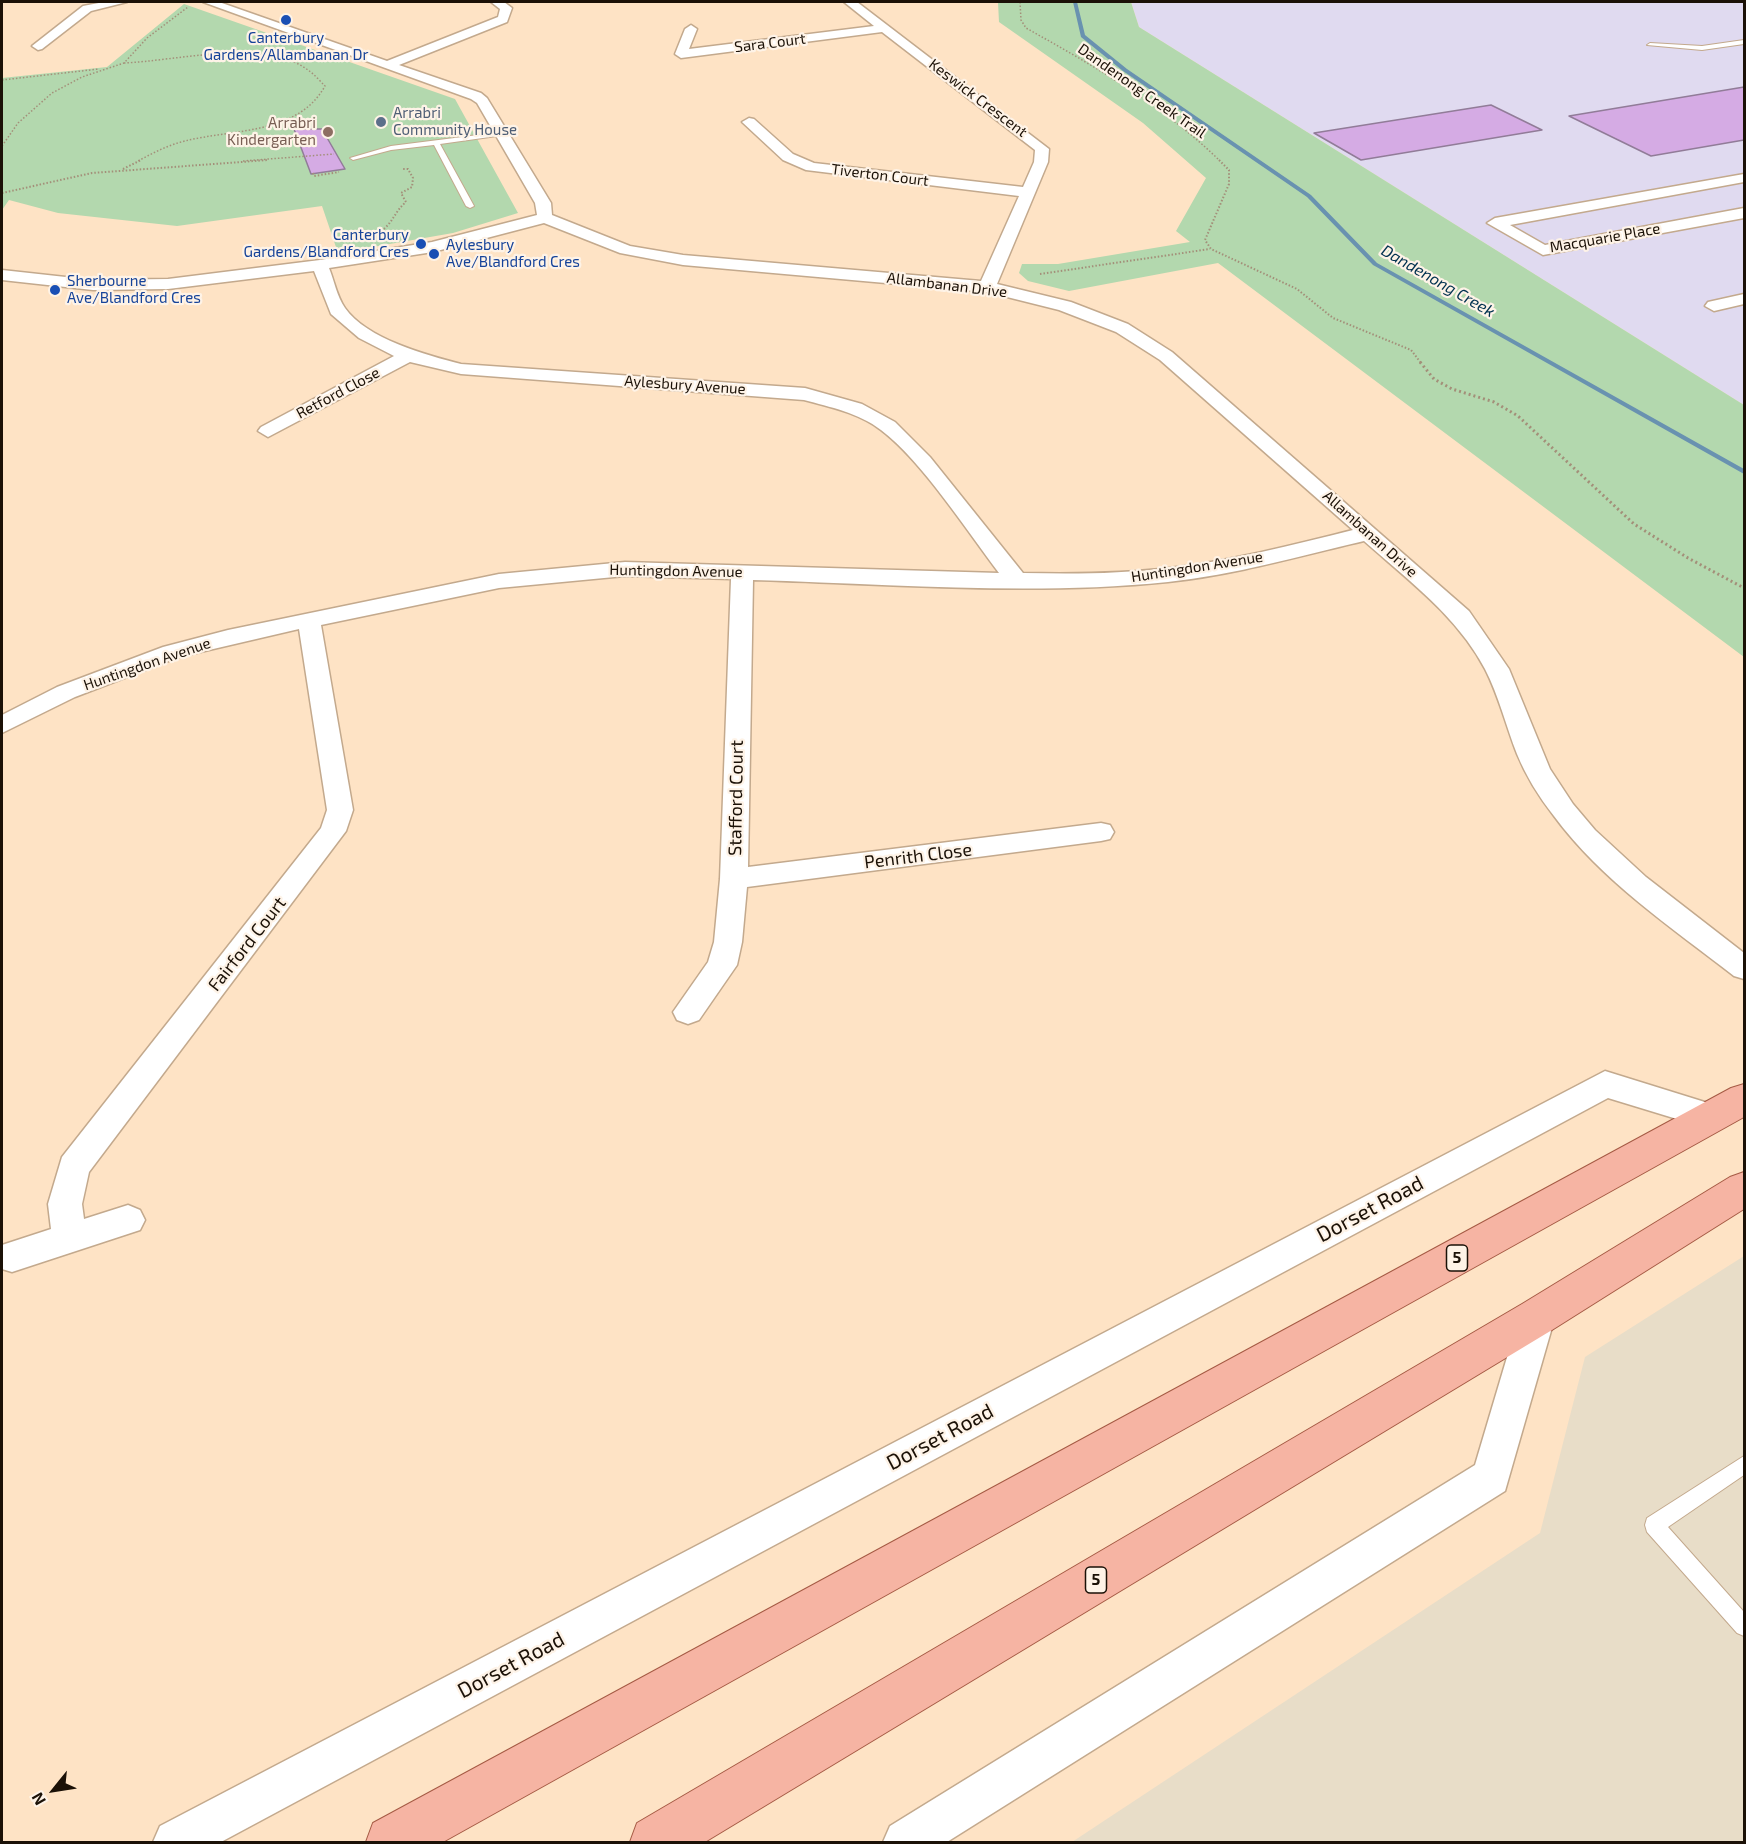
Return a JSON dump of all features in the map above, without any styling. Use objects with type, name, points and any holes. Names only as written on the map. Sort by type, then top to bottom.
[{"type":"main road","name":"Dorset Road","points":[[392,1842],[1729,1108]]},
{"type":"main road","name":"5","points":[[656,1842],[1537,1317],[1744,1189]]},
{"type":"street","points":[[38,46],[87,8],[121,2]]},
{"type":"street","points":[[2,275],[50,282],[135,285],[200,280],[320,265],[434,247],[545,218],[543,203],[502,134],[476,96],[209,2]]},
{"type":"street","points":[[390,64],[502,19],[506,8],[497,2]]},
{"type":"street","name":"Keswick Crescent","points":[[850,2],[1042,149],[1041,162],[1026,192],[990,282]]},
{"type":"street","name":"Sara Court","points":[[691,29],[681,54],[886,28]]},
{"type":"street","name":"Tiverton Court","points":[[749,122],[788,157],[811,167],[1026,192]]},
{"type":"street","name":"Macquarie Place","points":[[1744,178],[1495,223],[1543,250],[1744,211]]},
{"type":"street","name":"Macquarie Place","points":[[1697,187],[1744,211]]},
{"type":"street","name":"Allambanan Drive","points":[[545,218],[597,241],[656,256],[990,282],[1065,306],[1122,328],[1166,356],[1237,416],[1461,616],[1486,649],[1501,677],[1532,760],[1545,784],[1588,839],[1624,873],[1744,968]]},
{"type":"street","name":"Aylesbury Avenue","points":[[320,265],[337,310],[365,334],[408,356],[461,369],[805,394],[855,408],[888,426],[923,461],[1017,581]]},
{"type":"street","points":[[1714,306],[1744,299]]},
{"type":"street","name":"Retford Close","points":[[268,431],[408,356]]},
{"type":"street","name":"Huntingdon Avenue","points":[[2,724],[66,692],[171,652],[499,581],[548,574],[625,569],[1017,581],[1095,581],[1170,575],[1269,557],[1369,533]]},
{"type":"street","name":"Stafford Court","points":[[688,1012],[709,987],[722,965],[728,942],[734,879],[742,572]]},
{"type":"street","name":"Fairford Court","points":[[69,1239],[65,1204],[74,1167],[333,831],[340,810],[309,621]]},
{"type":"street","name":"Penrith Close","points":[[734,879],[1101,832]]},
{"type":"street","name":"Dorset Road","points":[[176,1842],[1605,1084],[1729,1108]]},
{"type":"street","points":[[12,1257],[128,1220]]},
{"type":"street","points":[[906,1842],[1491,1477],[1537,1317]]},
{"type":"lane","points":[[1650,45],[1702,48],[1744,42]]},
{"type":"lane","points":[[353,158],[391,148],[502,134]]},
{"type":"lane","points":[[436,142],[470,206]]},
{"type":"lane","points":[[1744,1465],[1654,1525],[1744,1626]]},
{"type":"path","name":"Dandenong Creek Trail","points":[[1020,2],[1021,20],[1026,28],[1141,99],[1215,155],[1229,170],[1229,184],[1205,240],[1211,249]]},
{"type":"path","points":[[124,63],[147,38],[191,5]]},
{"type":"path","points":[[2,146],[18,123],[52,93],[82,77],[124,63],[168,58],[249,55],[297,64],[318,77],[325,86],[322,95],[295,115],[252,129],[186,141],[158,150],[123,170]]},
{"type":"path","points":[[2,80],[108,68]]},
{"type":"path","points":[[2,193],[123,170],[171,164],[334,154],[353,158]]},
{"type":"path","points":[[376,237],[383,228],[392,223],[397,210],[406,202],[402,193],[412,187],[413,178],[408,169],[401,168]]},
{"type":"path","points":[[313,173],[314,176],[342,172]]},
{"type":"path","points":[[990,282],[1072,272],[1182,251],[1211,249],[1297,289],[1333,318],[1411,350],[1434,379],[1452,388],[1494,402],[1518,416],[1539,432],[1560,457],[1634,524],[1688,558],[1744,588]]},
{"type":"shaded area","points":[[1131,2],[1744,2],[1744,405],[1139,27]]},
{"type":"shaded area","points":[[1744,1256],[1744,1842],[1072,1842],[1540,1533],[1585,1357]]},
{"type":"green space","points":[[998,2],[1131,2],[1139,27],[1744,405],[1744,657],[1218,263],[1069,291],[1028,281],[1019,273],[1022,264],[1058,264],[1190,242],[1176,231],[1206,178],[1143,123],[999,22]]},
{"type":"green space","points":[[184,4],[455,99],[518,213],[453,233],[338,253],[322,206],[177,226],[58,213],[9,200],[2,210],[2,78],[107,67]]},
{"type":"building","points":[[1744,87],[1744,140],[1651,156],[1569,116]]},
{"type":"building","points":[[1491,105],[1542,130],[1361,160],[1314,133]]},
{"type":"building","points":[[294,129],[322,129],[345,169],[311,174]]},
{"type":"waterway","name":"Dandenong Creek","points":[[1075,2],[1083,36],[1125,70],[1309,196],[1375,264],[1744,472]]},
{"type":"place","name":"Canterbury Gardens/Allambanan Dr","points":[[286,20]]},
{"type":"place","name":"Arrabri Community House","points":[[381,122]]},
{"type":"place","name":"Arrabri Kindergarten","points":[[328,132]]},
{"type":"place","name":"Canterbury Gardens/Blandford Cres","points":[[421,244]]},
{"type":"place","name":"Aylesbury Ave/Blandford Cres","points":[[434,254]]},
{"type":"place","name":"Sherbourne Ave/Blandford Cres","points":[[55,290]]}]
